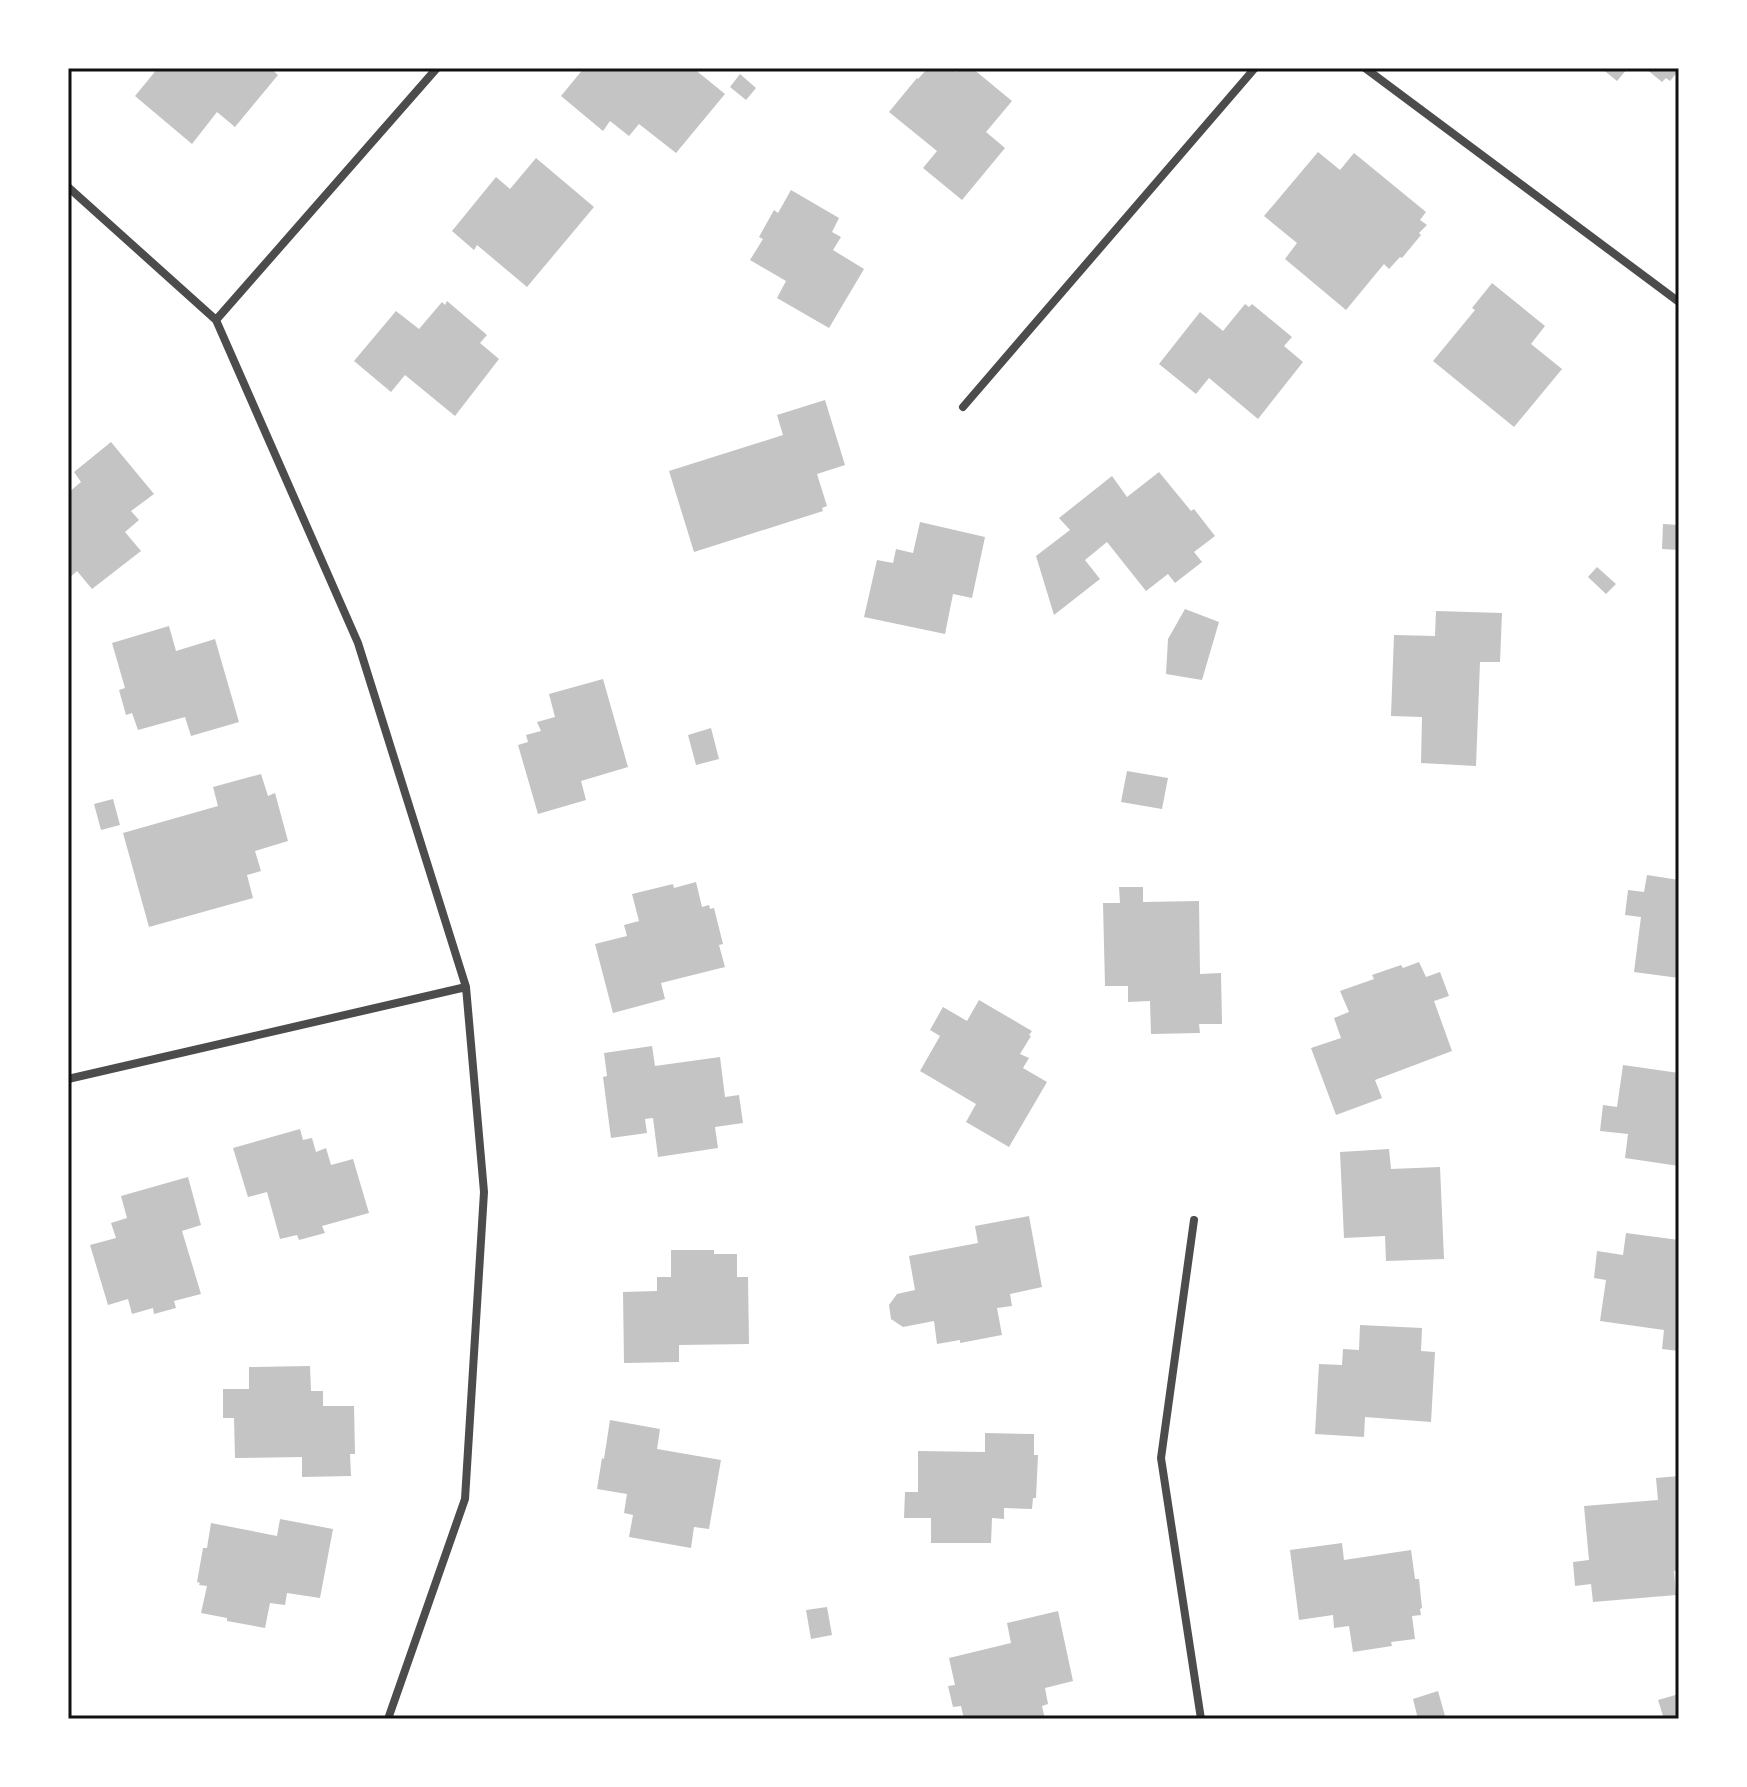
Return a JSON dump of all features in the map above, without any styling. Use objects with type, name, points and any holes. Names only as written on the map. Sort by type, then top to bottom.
[{"type":"street","points":[[216,320],[437,68]]},
{"type":"street","points":[[963,407],[1255,68]]},
{"type":"street","points":[[1365,68],[1679,302]]},
{"type":"street","points":[[68,187],[216,320],[358,643],[466,987],[484,1192],[465,1499],[388,1719]]},
{"type":"street","points":[[68,1079],[466,987]]},
{"type":"street","points":[[1194,1220],[1161,1458],[1201,1719]]},
{"type":"building","points":[[158,68],[270,68],[278,75],[235,127],[217,112],[192,144],[135,96]]},
{"type":"building","points":[[584,68],[693,68],[725,94],[676,153],[639,124],[629,136],[610,121],[603,131],[561,96]]},
{"type":"building","points":[[928,68],[951,68],[956,72],[959,68],[972,68],[1012,101],[986,132],[1005,148],[962,200],[923,168],[937,151],[889,112]]},
{"type":"building","points":[[1601,68],[1628,68],[1617,81]]},
{"type":"building","points":[[1645,68],[1679,70],[1670,81],[1666,78],[1662,82]]},
{"type":"building","points":[[740,74],[756,88],[746,100],[730,87]]},
{"type":"building","points":[[1318,152],[1340,170],[1354,153],[1426,212],[1420,220],[1427,225],[1419,233],[1421,235],[1389,269],[1384,264],[1346,310],[1285,259],[1297,243],[1264,216]]},
{"type":"building","points":[[536,158],[594,207],[527,287],[477,245],[474,250],[452,231],[496,177],[510,189]]},
{"type":"building","points":[[791,190],[839,218],[832,232],[841,237],[833,250],[864,269],[829,328],[777,298],[786,281],[750,260],[763,239],[759,237],[774,210],[778,213]]},
{"type":"building","points":[[1492,283],[1545,326],[1531,344],[1562,369],[1514,427],[1433,361],[1475,310],[1472,308]]},
{"type":"building","points":[[447,301],[487,335],[480,343],[499,359],[455,416],[405,375],[391,392],[354,361],[396,311],[419,329],[442,302],[445,305]]},
{"type":"building","points":[[1245,304],[1249,307],[1252,304],[1292,337],[1284,346],[1303,362],[1258,419],[1209,378],[1196,394],[1159,364],[1200,312],[1223,331]]},
{"type":"building","points":[[825,400],[845,465],[817,474],[827,506],[822,508],[823,511],[694,552],[669,471],[783,435],[777,415]]},
{"type":"building","points":[[111,442],[154,494],[131,511],[139,520],[125,532],[141,551],[92,589],[77,571],[68,579],[68,493],[81,482],[74,472]]},
{"type":"building","points":[[1159,472],[1215,536],[1194,552],[1202,562],[1175,583],[1168,574],[1146,591],[1107,542],[1085,560],[1100,579],[1054,615],[1036,556],[1070,530],[1059,518],[1112,476],[1127,497]]},
{"type":"building","points":[[920,522],[985,537],[972,598],[953,594],[945,634],[864,617],[877,560],[893,563],[896,549],[913,553]]},
{"type":"building","points":[[1663,524],[1679,525],[1679,550],[1662,549]]},
{"type":"building","points":[[1597,567],[1616,584],[1606,594],[1588,577]]},
{"type":"building","points":[[1185,609],[1219,622],[1202,680],[1166,674],[1168,639]]},
{"type":"building","points":[[1436,611],[1502,613],[1500,662],[1480,662],[1476,766],[1421,763],[1422,717],[1391,716],[1394,635],[1435,636]]},
{"type":"building","points":[[169,626],[176,651],[215,639],[239,722],[191,736],[185,717],[138,730],[132,713],[126,715],[119,690],[125,688],[112,643]]},
{"type":"building","points":[[603,679],[628,767],[581,781],[586,800],[538,814],[518,745],[528,742],[526,735],[541,731],[537,722],[555,717],[549,694]]},
{"type":"building","points":[[711,728],[719,759],[696,765],[688,735]]},
{"type":"building","points":[[1127,771],[1168,778],[1162,809],[1121,802]]},
{"type":"building","points":[[261,774],[268,796],[275,793],[288,841],[255,851],[261,871],[247,875],[253,898],[149,927],[123,833],[218,806],[213,787]]},
{"type":"building","points":[[113,799],[120,825],[101,830],[94,804]]},
{"type":"building","points":[[1647,875],[1679,880],[1679,978],[1634,972],[1641,917],[1625,915],[1628,890],[1644,892]]},
{"type":"building","points":[[696,882],[702,907],[709,905],[710,909],[714,908],[725,967],[661,983],[665,999],[613,1013],[595,944],[627,936],[624,925],[639,921],[632,894]]},
{"type":"building","points":[[1119,887],[1143,887],[1143,902],[1199,901],[1200,974],[1221,973],[1222,1024],[1199,1024],[1200,1033],[1151,1034],[1150,1001],[1128,1002],[1128,986],[1105,986],[1103,903],[1120,903]]},
{"type":"building","points":[[1419,962],[1426,977],[1440,972],[1449,996],[1434,1001],[1452,1051],[1375,1080],[1382,1098],[1336,1115],[1311,1048],[1341,1038],[1334,1018],[1349,1012],[1340,991],[1374,979],[1372,975]]},
{"type":"building","points":[[979,1000],[1032,1031],[1020,1054],[1029,1058],[1023,1068],[1047,1082],[1009,1147],[966,1122],[976,1104],[920,1071],[940,1036],[930,1030],[943,1007],[967,1021]]},
{"type":"building","points":[[652,1046],[655,1066],[720,1057],[725,1097],[739,1095],[743,1123],[715,1127],[718,1148],[658,1157],[653,1118],[645,1119],[647,1133],[611,1138],[603,1077],[607,1076],[604,1053]]},
{"type":"building","points":[[1623,1065],[1679,1073],[1679,1166],[1625,1158],[1628,1134],[1600,1131],[1603,1105],[1617,1107]]},
{"type":"building","points":[[300,1129],[303,1140],[312,1138],[316,1152],[326,1148],[331,1165],[353,1159],[369,1213],[322,1226],[325,1233],[299,1240],[297,1235],[280,1239],[267,1192],[248,1197],[233,1148]]},
{"type":"building","points":[[1389,1149],[1391,1169],[1440,1167],[1444,1259],[1386,1261],[1385,1236],[1344,1238],[1340,1152]]},
{"type":"building","points":[[188,1177],[201,1225],[182,1231],[201,1294],[174,1301],[176,1308],[154,1314],[153,1308],[132,1314],[128,1299],[108,1305],[90,1245],[116,1238],[111,1223],[127,1218],[121,1196]]},
{"type":"building","points":[[1029,1216],[1042,1287],[1010,1294],[1012,1306],[997,1308],[1002,1335],[937,1344],[934,1321],[903,1327],[891,1319],[889,1305],[897,1294],[915,1290],[909,1256],[978,1243],[975,1226]]},
{"type":"building","points":[[1626,1233],[1679,1240],[1679,1351],[1662,1349],[1664,1330],[1600,1321],[1606,1280],[1594,1278],[1597,1251],[1623,1255]]},
{"type":"building","points":[[671,1250],[714,1250],[714,1254],[737,1254],[737,1277],[748,1277],[749,1344],[679,1345],[679,1362],[624,1363],[623,1292],[657,1291],[657,1277],[671,1277]]},
{"type":"building","points":[[1360,1325],[1422,1328],[1421,1351],[1435,1352],[1431,1422],[1365,1417],[1364,1437],[1315,1434],[1319,1364],[1342,1365],[1343,1349],[1359,1350]]},
{"type":"building","points":[[310,1366],[311,1391],[323,1391],[323,1406],[354,1406],[355,1454],[350,1454],[351,1476],[302,1477],[302,1457],[235,1458],[234,1418],[223,1418],[223,1389],[249,1389],[249,1367]]},
{"type":"building","points":[[610,1420],[660,1429],[657,1449],[721,1460],[709,1529],[694,1527],[691,1548],[629,1537],[633,1515],[624,1513],[627,1494],[597,1489]]},
{"type":"building","points":[[985,1433],[1034,1434],[1034,1455],[1038,1455],[1036,1498],[1033,1498],[1032,1509],[1004,1508],[1004,1519],[992,1518],[991,1543],[931,1543],[931,1518],[904,1518],[905,1492],[918,1492],[918,1451],[985,1452]]},
{"type":"building","points":[[1679,1476],[1679,1570],[1674,1571],[1676,1595],[1593,1602],[1591,1584],[1575,1586],[1573,1562],[1589,1560],[1584,1506],[1658,1500],[1656,1478]]},
{"type":"building","points":[[280,1519],[333,1529],[320,1598],[287,1593],[285,1605],[270,1603],[265,1628],[201,1613],[207,1586],[197,1582],[211,1523],[277,1536]]},
{"type":"building","points":[[1342,1543],[1344,1560],[1411,1550],[1415,1579],[1419,1579],[1422,1608],[1421,1615],[1412,1616],[1415,1639],[1353,1652],[1349,1626],[1334,1628],[1333,1615],[1299,1620],[1290,1550]]},
{"type":"building","points":[[827,1607],[832,1635],[811,1639],[806,1610]]},
{"type":"building","points":[[1058,1611],[1073,1681],[1045,1688],[1048,1704],[1042,1706],[1045,1719],[964,1719],[961,1706],[953,1707],[948,1686],[955,1685],[949,1658],[1011,1643],[1007,1623]]},
{"type":"building","points":[[1438,1691],[1445,1716],[1418,1719],[1413,1699]]},
{"type":"building","points":[[1679,1694],[1679,1719],[1664,1719],[1658,1700]]}]
